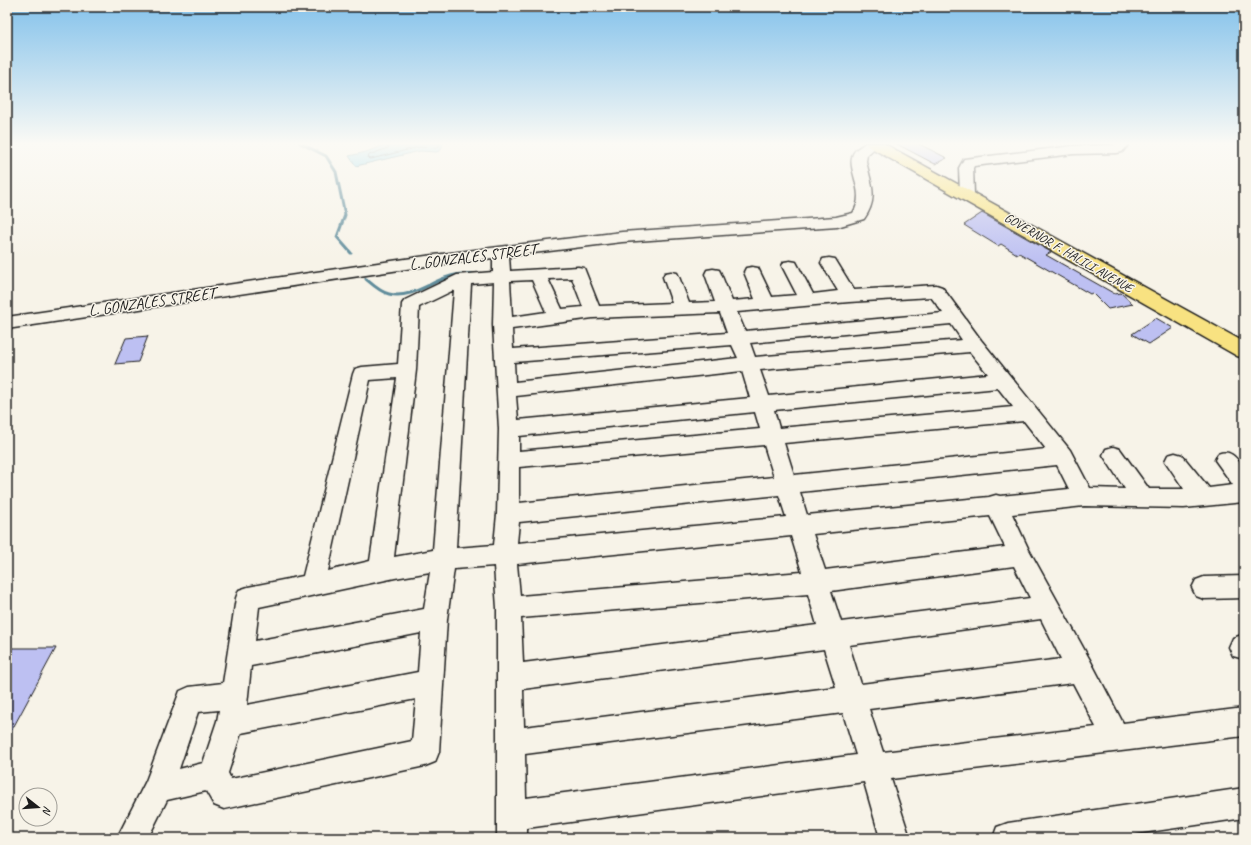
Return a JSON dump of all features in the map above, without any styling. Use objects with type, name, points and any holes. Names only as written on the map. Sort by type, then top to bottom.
[{"type":"main road","name":"GOVERNOR F. HALILI AVENUE","points":[[946,182],[1244,351]]},
{"type":"street","name":"L. GONZALES STREET","points":[[7,322],[426,261],[622,237],[837,222],[860,216],[864,208],[866,196],[863,182]]},
{"type":"street","points":[[967,182],[967,194]]},
{"type":"street","points":[[501,252],[502,325],[509,429],[508,514],[505,555],[509,608],[511,827],[874,767],[1244,722]]},
{"type":"street","points":[[829,263],[849,296]]},
{"type":"street","points":[[790,266],[808,300]]},
{"type":"street","points":[[381,570],[407,370],[411,304],[463,279],[578,272],[593,312]]},
{"type":"street","points":[[752,272],[766,304]]},
{"type":"street","points":[[538,274],[556,316]]},
{"type":"street","points":[[713,274],[749,364],[762,404],[786,485],[818,582],[832,635],[853,697],[895,838]]},
{"type":"street","points":[[671,277],[683,309]]},
{"type":"street","points":[[463,279],[444,559],[434,619],[425,752],[224,795],[213,775],[233,708],[248,598],[381,570],[444,559],[505,555],[1084,496],[1144,499],[1203,497],[1244,493]]},
{"type":"street","points":[[502,325],[556,316],[593,312],[725,307],[849,296],[936,291],[975,344],[1030,412],[1063,456],[1084,496]]},
{"type":"street","points":[[504,356],[739,338],[956,318]]},
{"type":"street","points":[[506,390],[749,364],[975,344]]},
{"type":"street","points":[[314,585],[362,374],[407,370]]},
{"type":"street","points":[[509,429],[1003,380]]},
{"type":"street","points":[[508,460],[772,437],[1030,412]]},
{"type":"street","points":[[508,514],[1063,456]]},
{"type":"street","points":[[1113,456],[1144,499]]},
{"type":"street","points":[[1175,460],[1203,497]]},
{"type":"street","points":[[1225,460],[1244,483]]},
{"type":"street","points":[[996,504],[1047,608],[1081,669],[1116,738]]},
{"type":"street","points":[[509,608],[818,582],[1020,555]]},
{"type":"street","points":[[1204,588],[1244,587]]},
{"type":"street","points":[[510,678],[1047,608]]},
{"type":"street","points":[[240,656],[434,619]]},
{"type":"street","points":[[511,742],[1081,669]]},
{"type":"street","points":[[132,838],[158,788],[189,700],[233,708],[430,683]]},
{"type":"street","points":[[158,788],[213,775]]},
{"type":"street","points":[[1008,838],[1244,803]]},
{"type":"building","points":[[982,213],[1051,252],[1046,255],[1115,294],[1121,293],[1133,304],[1108,309],[1092,293],[1090,294],[1001,244],[998,246],[964,225]]},
{"type":"building","points":[[1156,318],[1173,328],[1149,344],[1132,334]]},
{"type":"building","points":[[148,336],[138,362],[115,364],[126,338]]},
{"type":"building","points":[[7,648],[56,648],[7,739]]},
{"type":"waterway","points":[[338,182],[345,215],[337,237],[351,253]]},
{"type":"waterway","points":[[366,279],[383,292],[396,295],[411,293],[445,278],[466,274],[479,274]]}]
